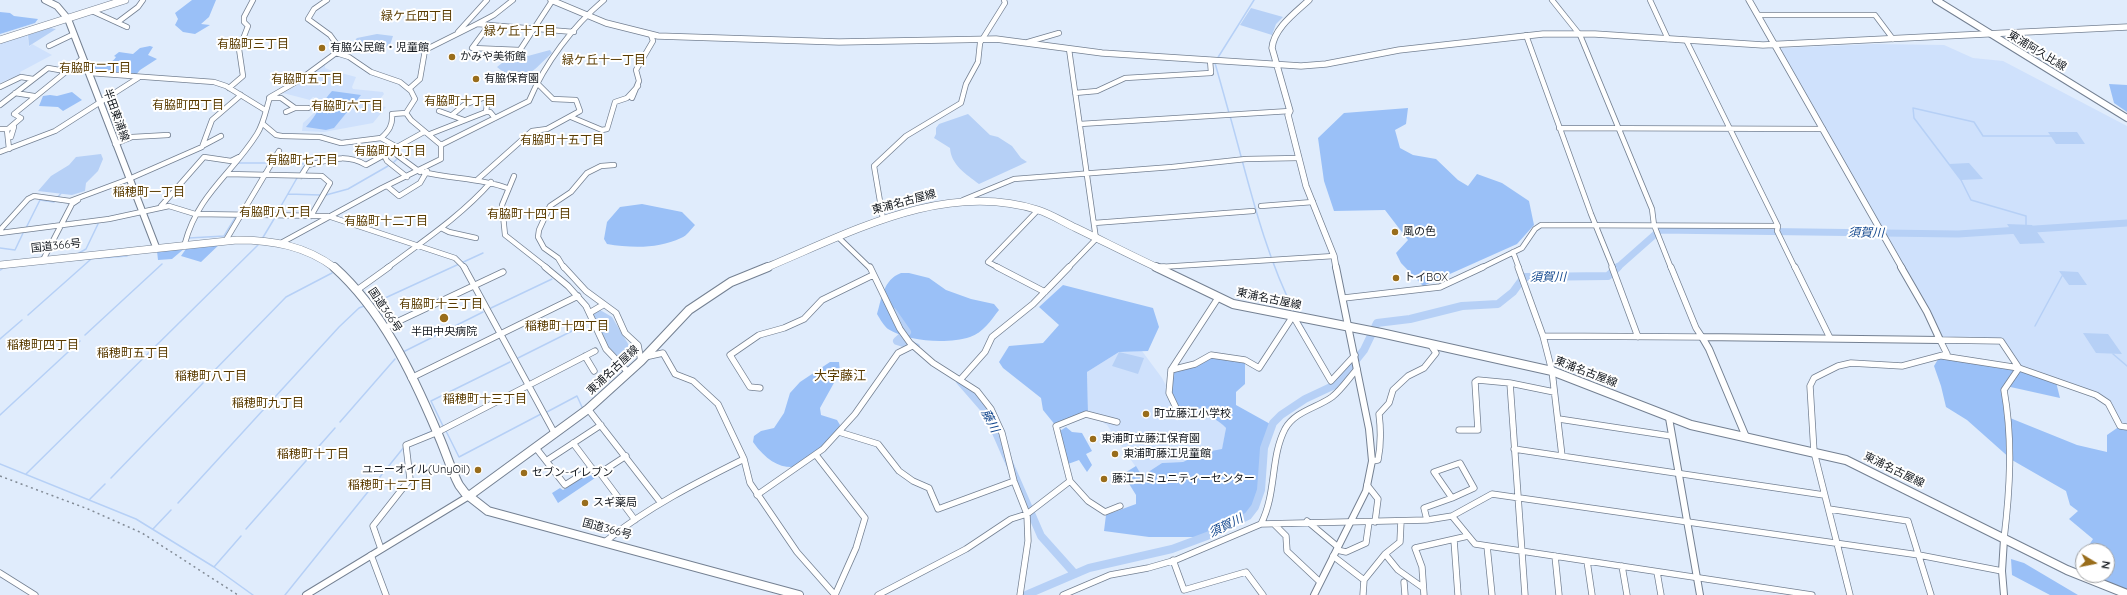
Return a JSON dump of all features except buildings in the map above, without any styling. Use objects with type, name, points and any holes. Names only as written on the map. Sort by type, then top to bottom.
[{"type":"main road","name":"半田東浦線","points":[[45,0],[57,6],[67,18],[90,72],[115,144],[156,247]]},
{"type":"main road","points":[[0,40],[116,0]]},
{"type":"main road","points":[[0,37],[125,0]]},
{"type":"main road","name":"東浦阿久比線","points":[[1936,0],[2127,118]]},
{"type":"main road","name":"東浦名古屋線","points":[[469,496],[588,409],[643,359],[690,310],[731,282],[883,219],[927,206],[958,202],[1000,202],[1038,210],[1233,304],[1381,333],[1552,371],[1669,418],[1715,431],[1846,460],[2098,584],[2127,594]]},
{"type":"main road","name":"国道366号","points":[[0,265],[185,243],[226,240],[261,240],[281,243],[302,249],[322,258],[344,275],[368,305],[384,328],[412,378],[438,432],[461,488],[488,511],[606,541],[799,595]]},
{"type":"street","points":[[118,22],[138,7],[143,0]]},
{"type":"street","points":[[229,88],[244,76],[239,49],[248,26],[244,22],[244,17],[253,0]]},
{"type":"street","points":[[185,243],[187,229],[210,192],[228,174],[263,124],[265,110],[271,95],[298,81],[336,53],[338,46],[335,40],[308,19],[314,9],[327,0]]},
{"type":"street","points":[[457,33],[487,0]]},
{"type":"street","points":[[410,88],[420,79],[425,50],[494,15],[513,0]]},
{"type":"street","points":[[441,145],[529,101],[536,82],[586,15],[604,0]]},
{"type":"street","points":[[883,219],[874,166],[906,136],[961,103],[966,84],[978,62],[980,43],[1005,3],[1004,0]]},
{"type":"street","points":[[1309,0],[1285,23],[1273,38],[1272,48],[1278,64],[1290,111],[1288,115],[1299,158],[1313,202],[1334,256],[1344,298],[1369,429],[1372,461],[1367,485],[1352,522],[1314,595]]},
{"type":"street","points":[[1552,0],[1579,33],[1652,209],[1654,226],[1696,328],[1709,349],[1746,437]]},
{"type":"street","points":[[1650,0],[1668,39]]},
{"type":"street","points":[[1749,0],[1927,312],[1947,354],[1902,366],[1852,363],[1832,368],[1814,378],[1810,386],[1814,452],[1850,595]]},
{"type":"street","points":[[489,25],[472,48],[520,50],[551,1],[616,27],[651,34],[678,37],[839,42],[982,39],[1028,42],[1102,53],[1301,66],[1331,65],[1382,52],[1526,35],[1579,33],[1775,45],[2127,26]]},
{"type":"street","points":[[92,11],[127,27]]},
{"type":"street","points":[[1758,15],[1875,15],[1893,39]]},
{"type":"street","points":[[477,24],[574,32]]},
{"type":"street","points":[[1028,42],[1059,33]]},
{"type":"street","points":[[49,46],[74,34]]},
{"type":"street","points":[[632,98],[639,81],[636,70],[653,41],[651,34]]},
{"type":"street","points":[[1526,35],[1559,128],[1591,214],[1597,225],[1638,337]]},
{"type":"street","points":[[1686,40],[1778,226],[1777,231],[1830,338]]},
{"type":"street","points":[[960,380],[985,352],[992,337],[1045,292],[1096,239],[1069,49]]},
{"type":"street","points":[[336,53],[348,55],[364,68],[394,79],[410,88],[415,99],[406,113]]},
{"type":"street","points":[[9,149],[7,142],[9,128],[21,118],[14,114],[34,96],[83,58]]},
{"type":"street","points":[[1075,93],[1097,91],[1125,78],[1211,73],[1214,60]]},
{"type":"street","points":[[0,105],[48,68],[65,71]]},
{"type":"street","points":[[90,72],[138,78],[214,82],[229,88],[265,110]]},
{"type":"street","points":[[0,87],[21,77],[33,79]]},
{"type":"street","points":[[0,152],[55,131],[138,78]]},
{"type":"street","points":[[477,180],[532,131],[547,129],[580,111],[577,101],[569,98],[553,98],[536,82]]},
{"type":"street","points":[[571,116],[602,130],[606,129],[615,102],[627,98],[638,86]]},
{"type":"street","points":[[15,93],[34,96]]},
{"type":"street","points":[[204,145],[212,120],[241,95]]},
{"type":"street","points":[[452,115],[464,105],[488,96],[486,112]]},
{"type":"street","points":[[269,98],[281,98],[295,108]]},
{"type":"street","points":[[286,112],[295,108],[308,108]]},
{"type":"street","points":[[439,111],[464,120]]},
{"type":"street","points":[[1080,124],[1290,111]]},
{"type":"street","points":[[430,134],[486,112],[490,112],[495,118]]},
{"type":"street","points":[[281,243],[328,216],[387,186],[420,172],[440,160],[441,145],[430,134],[424,132],[406,113]]},
{"type":"street","points":[[263,124],[276,135],[320,137],[341,143],[381,138],[390,129],[392,114],[406,113]]},
{"type":"street","points":[[0,128],[14,127],[11,137]]},
{"type":"street","points":[[1559,128],[1823,129]]},
{"type":"street","points":[[301,176],[308,165],[339,156],[354,157],[366,164],[424,132]]},
{"type":"street","points":[[115,144],[132,137],[168,135]]},
{"type":"street","points":[[0,232],[28,199],[34,196],[70,201],[129,179],[221,136]]},
{"type":"street","points":[[381,138],[396,148],[399,158],[415,166],[420,172]]},
{"type":"street","points":[[226,240],[239,215],[279,151]]},
{"type":"street","points":[[384,155],[387,161],[408,177]]},
{"type":"street","points":[[161,206],[204,157],[231,160],[240,157]]},
{"type":"street","points":[[958,202],[1014,179],[1243,160],[1299,158]]},
{"type":"street","points":[[614,165],[601,166],[587,173],[571,192],[550,206],[539,230],[538,237],[544,248],[558,258],[568,273],[603,305],[616,313],[625,333],[638,345],[643,359],[663,353],[675,374],[693,381],[714,400],[724,413],[731,434],[744,459],[750,484],[797,552],[835,595],[856,548],[865,518],[816,455]]},
{"type":"street","points":[[387,186],[399,196],[420,183],[427,171]]},
{"type":"street","points":[[420,172],[427,171],[448,178],[491,182],[507,188]]},
{"type":"street","points":[[228,174],[322,176],[330,183],[311,216]]},
{"type":"street","points":[[514,176],[507,188],[502,211],[506,226],[505,235],[553,272],[578,296],[591,312],[596,330],[612,360],[628,372]]},
{"type":"street","points":[[357,290],[441,228],[478,198],[491,182]]},
{"type":"street","points":[[44,260],[72,204],[84,195]]},
{"type":"street","points":[[1261,206],[1313,202]]},
{"type":"street","points":[[0,232],[62,226],[109,219],[142,212],[161,206],[174,206],[197,215],[328,216],[455,258],[462,263],[555,434]]},
{"type":"street","points":[[1038,210],[988,262],[1045,292]]},
{"type":"street","points":[[1094,223],[1253,210]]},
{"type":"street","points":[[0,222],[7,222]]},
{"type":"street","points":[[1344,298],[1440,287],[1522,248],[1535,228],[1541,225],[1778,226]]},
{"type":"street","points":[[441,228],[466,233],[476,238]]},
{"type":"street","points":[[838,237],[848,249],[864,260],[874,275],[900,329],[912,346],[977,391],[990,408],[1002,434],[1014,480],[1027,514],[1028,541],[1019,592]]},
{"type":"street","points":[[1513,252],[1543,336],[1552,371],[1559,419],[1562,456]]},
{"type":"street","points":[[1155,267],[1334,256]]},
{"type":"street","points":[[384,328],[503,272]]},
{"type":"street","points":[[760,388],[750,387],[730,356],[759,335],[784,328],[804,319],[822,300],[874,275]]},
{"type":"street","points":[[412,378],[578,296]]},
{"type":"street","points":[[1178,412],[1169,393],[1171,370],[1218,298]]},
{"type":"street","points":[[591,312],[603,305]]},
{"type":"street","points":[[1171,370],[1195,364],[1212,356],[1245,360],[1259,368],[1296,317],[1332,381],[1355,355]]},
{"type":"street","points":[[1543,336],[1830,338],[1940,340],[1950,342],[2001,341],[2019,368]]},
{"type":"street","points":[[1372,461],[1378,460],[1380,455],[1381,434],[1379,414],[1389,403],[1393,390],[1408,376],[1424,368],[1436,353],[1430,344]]},
{"type":"street","points":[[758,496],[816,455],[839,432],[872,392],[898,353],[912,346]]},
{"type":"street","points":[[381,549],[373,526],[410,479],[406,445],[438,432],[595,351]]},
{"type":"street","points":[[585,356],[594,371]]},
{"type":"street","points":[[1940,356],[2019,368],[2096,395],[2108,403],[2120,426],[2127,427]]},
{"type":"street","points":[[2004,595],[2002,571],[2012,460],[2010,418],[2004,390],[2019,368]]},
{"type":"street","points":[[1261,524],[1270,505],[1274,489],[1277,455],[1285,428],[1304,411],[1333,396],[1357,369]]},
{"type":"street","points":[[1459,430],[1478,430],[1475,382],[1478,380],[1510,383],[1554,392]]},
{"type":"street","points":[[1510,383],[1521,550],[1526,595]]},
{"type":"street","points":[[588,409],[661,503]]},
{"type":"street","points":[[1117,422],[1088,413],[1080,413],[1056,426],[1070,481],[1088,501],[1105,512],[1120,506]]},
{"type":"street","points":[[1669,418],[1700,595]]},
{"type":"street","points":[[1559,419],[1671,436]]},
{"type":"street","points":[[546,461],[600,425]]},
{"type":"street","points":[[839,432],[878,444],[890,463],[915,484],[929,488],[938,509],[1014,480]]},
{"type":"street","points":[[573,443],[592,468],[600,473],[635,520]]},
{"type":"street","points":[[536,448],[565,485],[592,468]]},
{"type":"street","points":[[1514,449],[1824,495]]},
{"type":"street","points":[[600,473],[626,456]]},
{"type":"street","points":[[606,541],[635,520],[687,487],[744,459]]},
{"type":"street","points":[[1427,520],[1424,508],[1452,498],[1474,488],[1460,463],[1434,472],[1452,498]]},
{"type":"street","points":[[878,595],[966,549],[1011,519],[1027,514],[1070,481]]},
{"type":"street","points":[[1336,551],[1346,552],[1366,543],[1378,499],[1367,485]]},
{"type":"street","points":[[1063,595],[1110,575],[1173,560],[1214,546],[1261,524],[1307,521],[1372,522],[1427,520],[1452,516],[1492,494],[1517,496],[1920,556],[2002,571]]},
{"type":"street","points":[[306,595],[469,496]]},
{"type":"street","points":[[1829,509],[1908,521],[1931,595]]},
{"type":"street","points":[[1452,516],[1475,544],[1812,595]]},
{"type":"street","points":[[1307,521],[1364,580]]},
{"type":"street","points":[[1363,595],[1364,580],[1385,554],[1400,542],[1401,521]]},
{"type":"street","points":[[1274,524],[1286,536],[1287,551],[1320,582]]},
{"type":"street","points":[[1424,595],[1422,587],[1422,567],[1415,548],[1468,536]]},
{"type":"street","points":[[1454,540],[1458,595]]},
{"type":"street","points":[[1487,546],[1492,595]]},
{"type":"street","points":[[1385,554],[1398,570],[1422,587]]},
{"type":"street","points":[[371,555],[386,595]]},
{"type":"street","points":[[1555,556],[1559,595]]},
{"type":"street","points":[[1173,560],[1184,590],[1246,572],[1263,595]]},
{"type":"street","points":[[1587,561],[1592,595]]},
{"type":"street","points":[[1622,566],[1627,595]]},
{"type":"street","points":[[1657,572],[1661,595]]},
{"type":"street","points":[[0,573],[35,595]]},
{"type":"street","points":[[1404,582],[1405,595]]},
{"type":"shaded area","points":[[192,0],[216,0],[209,17],[201,24],[210,25],[195,34],[183,32],[175,25],[178,19],[175,13]]},
{"type":"shaded area","points":[[1251,8],[1283,17],[1276,24],[1272,35],[1240,25]]},
{"type":"shaded area","points":[[0,12],[10,13],[14,16],[38,19],[35,23],[0,34]]},
{"type":"shaded area","points":[[50,28],[56,29],[29,46],[28,35]]},
{"type":"shaded area","points":[[27,34],[29,47],[32,44],[52,55],[20,72],[21,74],[0,83],[0,43]]},
{"type":"shaded area","points":[[377,34],[393,36],[390,45],[381,48],[365,49],[355,46],[352,43],[357,38]]},
{"type":"shaded area","points":[[1874,44],[1944,45],[1973,58],[2003,61],[2127,126],[2127,427],[2120,426],[2108,403],[2095,395],[2019,368],[2001,341],[1940,340],[1882,228],[1781,50],[1782,48]]},
{"type":"shaded area","points":[[150,46],[153,47],[148,55],[157,59],[140,70],[135,76],[94,71],[91,63],[108,63],[114,60],[116,57],[114,56],[119,52],[133,54],[140,48]]},
{"type":"shaded area","points":[[550,50],[552,53],[528,74],[514,76],[497,67],[502,63]]},
{"type":"shaded area","points":[[325,65],[325,68],[330,70],[356,77],[352,87],[353,89],[383,92],[384,94],[375,105],[386,107],[373,123],[324,132],[302,131],[303,123],[314,113],[314,107],[320,100],[313,97],[310,100],[283,93],[296,86]]},
{"type":"shaded area","points":[[2109,84],[2127,85],[2127,112],[2114,103]]},
{"type":"shaded area","points":[[332,91],[361,95],[334,128],[326,130],[306,127],[325,100]]},
{"type":"shaded area","points":[[72,92],[82,100],[63,111],[58,107],[39,106],[43,96],[57,96]]},
{"type":"shaded area","points":[[1408,108],[1406,124],[1395,130],[1400,148],[1413,155],[1436,159],[1458,180],[1468,186],[1477,174],[1502,183],[1529,201],[1534,225],[1517,244],[1423,286],[1401,263],[1396,253],[1408,240],[1385,210],[1334,211],[1324,181],[1318,138],[1344,113]]},
{"type":"shaded area","points":[[968,114],[990,135],[998,137],[1012,146],[1021,158],[1027,162],[979,184],[964,173],[953,159],[950,148],[934,138],[936,128],[939,124]]},
{"type":"shaded area","points":[[2048,132],[2077,132],[2085,144],[2056,144]]},
{"type":"shaded area","points":[[101,154],[103,159],[98,171],[86,183],[85,191],[72,195],[38,191],[51,176],[69,165],[76,157]]},
{"type":"shaded area","points":[[1969,163],[1983,179],[1961,180],[1949,164]]},
{"type":"shaded area","points":[[642,204],[682,212],[695,225],[683,237],[672,242],[654,246],[635,247],[607,244],[604,239],[607,222],[620,207]]},
{"type":"shaded area","points":[[2007,224],[2032,225],[2045,243],[2020,244]]},
{"type":"shaded area","points":[[223,241],[201,262],[181,256],[188,246]]},
{"type":"shaded area","points":[[185,248],[172,259],[158,260],[157,251]]},
{"type":"shaded area","points":[[2059,271],[2078,272],[2087,285],[2069,285]]},
{"type":"shaded area","points":[[901,273],[909,273],[929,278],[946,290],[971,299],[994,304],[999,310],[986,326],[970,337],[951,341],[940,341],[906,337],[888,329],[877,314],[884,290],[890,280]]},
{"type":"shaded area","points":[[1063,285],[1153,308],[1159,327],[1148,351],[1119,352],[1087,372],[1088,413],[1080,413],[1056,426],[1043,410],[1041,398],[1003,368],[999,362],[1009,346],[1043,343],[1059,325],[1039,307]]},
{"type":"shaded area","points":[[600,310],[612,317],[633,352],[630,358],[621,363],[608,347],[598,327],[593,314]]},
{"type":"shaded area","points":[[2083,333],[2108,334],[2122,354],[2096,353]]},
{"type":"shaded area","name":"町立藤江小学校","points":[[1142,351],[1162,378],[1177,407],[1208,415],[1218,420],[1226,428],[1222,450],[1201,453],[1183,462],[1162,463],[1142,476],[1107,425],[1088,413],[1087,372],[1119,352]]},
{"type":"shaded area","points":[[1119,352],[1144,358],[1138,374],[1112,366]]},
{"type":"shaded area","points":[[1211,356],[1245,360],[1245,384],[1236,392],[1236,405],[1272,425],[1266,441],[1261,489],[1247,516],[1206,537],[1149,537],[1104,531],[1106,515],[1136,504],[1136,495],[1123,474],[1136,466],[1142,476],[1162,463],[1183,462],[1201,453],[1222,449],[1226,428],[1221,423],[1209,416],[1177,407],[1169,393],[1171,370]]},
{"type":"shaded area","points":[[1940,356],[2019,368],[2056,382],[2060,398],[2006,386],[2010,418],[2077,445],[2107,452],[2107,435],[2120,426],[2127,427],[2127,591],[2108,583],[2115,583],[2115,543],[2090,543],[2093,539],[2069,519],[2078,511],[2070,505],[2066,491],[2012,460],[1967,420],[1946,407],[1934,366]]},
{"type":"shaded area","points":[[830,362],[839,362],[840,372],[820,408],[821,415],[837,420],[840,425],[832,440],[822,452],[812,460],[801,466],[789,467],[777,464],[765,456],[753,442],[754,436],[761,431],[774,428],[784,413],[790,393],[800,382]]},
{"type":"shaded area","points":[[1066,427],[1072,432],[1082,433],[1092,451],[1086,454],[1092,465],[1087,472],[1079,460],[1068,464],[1060,431]]},
{"type":"shaded area","points":[[586,475],[598,476],[558,503],[552,493],[560,488],[563,490]]},
{"type":"shaded area","points":[[2011,559],[2024,563],[2078,595],[2050,595],[2012,575]]},
{"type":"waterway","points":[[1217,59],[1254,0]]},
{"type":"waterway","points":[[1215,63],[1229,113]]},
{"type":"waterway","points":[[2026,225],[2026,216],[1971,200],[1961,180],[1914,118],[1913,108],[1974,122],[1983,136],[2051,136]]},
{"type":"waterway","points":[[1230,116],[1265,241],[1295,313]]},
{"type":"waterway","points":[[394,162],[397,159]]},
{"type":"waterway","points":[[238,163],[268,163]]},
{"type":"waterway","points":[[275,163],[306,164],[301,171]]},
{"type":"waterway","points":[[326,195],[348,189],[388,166]]},
{"type":"waterway","points":[[277,213],[297,178]]},
{"type":"waterway","points":[[26,228],[40,200],[54,202],[62,192]]},
{"type":"waterway","points":[[288,194],[320,195]]},
{"type":"waterway","points":[[189,238],[224,236],[235,218]]},
{"type":"waterway","points":[[262,239],[274,219]]},
{"type":"waterway","name":"須賀川","points":[[1617,268],[1660,230],[1958,234],[2127,223]]},
{"type":"waterway","points":[[79,253],[86,249],[98,224]]},
{"type":"waterway","points":[[0,248],[15,250],[24,231]]},
{"type":"waterway","points":[[26,474],[259,244]]},
{"type":"waterway","points":[[372,304],[483,253]]},
{"type":"waterway","points":[[75,260],[127,256]]},
{"type":"waterway","points":[[28,315],[90,260]]},
{"type":"waterway","points":[[85,335],[162,264]]},
{"type":"waterway","name":"須賀川","points":[[1075,574],[1089,568],[1172,549],[1207,536],[1248,516],[1255,507],[1261,490],[1264,448],[1273,423],[1281,415],[1305,399],[1337,384],[1364,350],[1377,323],[1410,319],[1462,306],[1498,304],[1513,292],[1524,277],[1608,276],[1618,267]]},
{"type":"waterway","points":[[208,377],[286,297],[332,273]]},
{"type":"waterway","points":[[2035,326],[2062,276]]},
{"type":"waterway","points":[[491,308],[552,279]]},
{"type":"waterway","points":[[178,503],[339,327],[359,308],[364,306]]},
{"type":"waterway","points":[[403,352],[483,312]]},
{"type":"waterway","name":"藤川","points":[[893,312],[907,332],[897,341],[916,347]]},
{"type":"waterway","points":[[0,339],[22,320]]},
{"type":"waterway","points":[[1299,320],[1320,357]]},
{"type":"waterway","points":[[518,358],[584,325]]},
{"type":"waterway","points":[[0,415],[80,341]]},
{"type":"waterway","points":[[2113,354],[2127,366]]},
{"type":"waterway","points":[[340,422],[395,359]]},
{"type":"waterway","points":[[443,426],[431,401],[510,362]]},
{"type":"waterway","name":"藤川","points":[[960,381],[987,412],[1041,536],[1075,574]]},
{"type":"waterway","name":"須賀川","points":[[1330,382],[1331,388]]},
{"type":"waterway","points":[[111,478],[203,383]]},
{"type":"waterway","points":[[545,413],[577,396],[582,407]]},
{"type":"waterway","points":[[446,431],[459,457],[541,414]]},
{"type":"waterway","points":[[246,529],[335,428]]},
{"type":"waterway","points":[[414,439],[430,432]]},
{"type":"waterway","points":[[285,595],[404,447]]},
{"type":"waterway","points":[[0,464],[136,519],[214,567]]},
{"type":"waterway","points":[[90,499],[105,484]]},
{"type":"waterway","points":[[153,529],[171,510]]},
{"type":"waterway","points":[[214,567],[241,536]]},
{"type":"waterway","points":[[214,567],[253,595]]},
{"type":"waterway","name":"須賀川","points":[[1026,595],[1075,574]]},
{"type":"railway","points":[[0,476],[88,509],[142,533],[238,595]]},
{"type":"place","name":"有脇公民館・児童館","points":[[322,48]]},
{"type":"place","name":"かみや美術館","points":[[452,57]]},
{"type":"place","name":"有脇保育園","points":[[476,79]]},
{"type":"place","name":"風の色","points":[[1395,232]]},
{"type":"place","name":"トイBOX","points":[[1396,278]]},
{"type":"place","name":"半田中央病院","points":[[444,318]]},
{"type":"place","name":"町立藤江小学校","points":[[1146,414]]},
{"type":"place","name":"東浦町立藤江保育園","points":[[1093,439]]},
{"type":"place","name":"東浦町藤江児童館","points":[[1115,454]]},
{"type":"place","name":"ユニーオイル(UnyOil)","points":[[478,470]]},
{"type":"place","name":"セブン-イレブン","points":[[524,473]]},
{"type":"place","name":"藤江コミュニティーセンター","points":[[1104,479]]},
{"type":"place","name":"スギ薬局","points":[[585,503]]},
{"type":"district","name":"緑ケ丘四丁目","points":[[417,16]]},
{"type":"district","name":"緑ケ丘十丁目","points":[[520,31]]},
{"type":"district","name":"有脇町三丁目","points":[[253,44]]},
{"type":"district","name":"緑ケ丘十一丁目","points":[[604,60]]},
{"type":"district","name":"有脇町二丁目","points":[[95,68]]},
{"type":"district","name":"有脇町五丁目","points":[[307,79]]},
{"type":"district","name":"有脇町十丁目","points":[[460,101]]},
{"type":"district","name":"有脇町四丁目","points":[[188,105]]},
{"type":"district","name":"有脇町六丁目","points":[[347,106]]},
{"type":"district","name":"有脇町十五丁目","points":[[562,140]]},
{"type":"district","name":"有脇町九丁目","points":[[390,151]]},
{"type":"district","name":"有脇町七丁目","points":[[302,160]]},
{"type":"district","name":"稲穂町一丁目","points":[[149,192]]},
{"type":"district","name":"有脇町八丁目","points":[[275,212]]},
{"type":"district","name":"有脇町十四丁目","points":[[529,214]]},
{"type":"district","name":"有脇町十二丁目","points":[[386,221]]},
{"type":"district","name":"有脇町十三丁目","points":[[441,304]]},
{"type":"district","name":"稲穂町十四丁目","points":[[567,326]]},
{"type":"district","name":"稲穂町四丁目","points":[[43,345]]},
{"type":"district","name":"稲穂町五丁目","points":[[133,353]]},
{"type":"district","name":"稲穂町八丁目","points":[[211,376]]},
{"type":"district","name":"大字藤江","points":[[840,376]]},
{"type":"district","name":"稲穂町十三丁目","points":[[485,399]]},
{"type":"district","name":"稲穂町九丁目","points":[[268,403]]},
{"type":"district","name":"稲穂町十丁目","points":[[313,454]]},
{"type":"district","name":"稲穂町十二丁目","points":[[390,485]]}]
